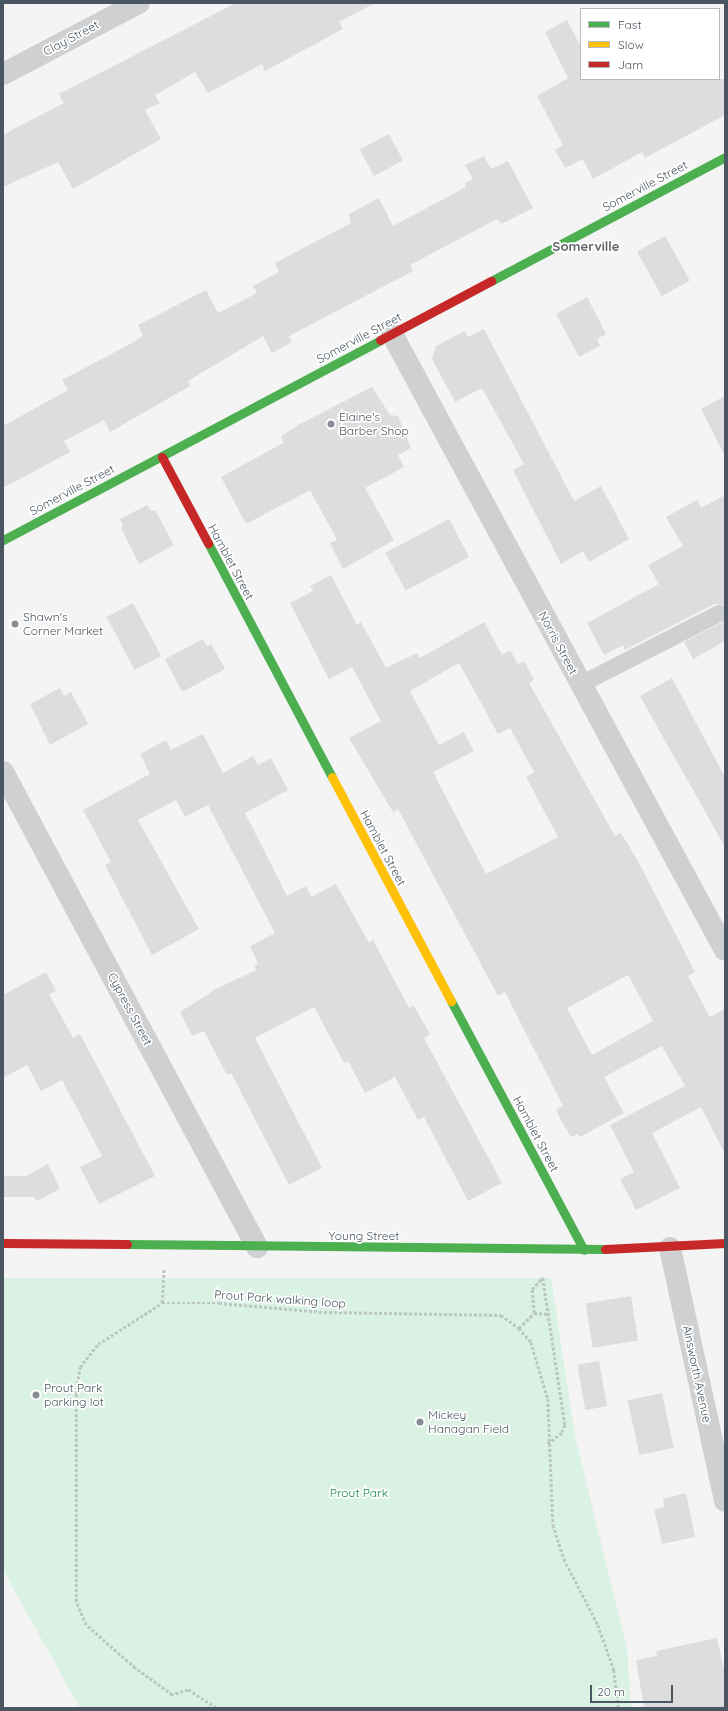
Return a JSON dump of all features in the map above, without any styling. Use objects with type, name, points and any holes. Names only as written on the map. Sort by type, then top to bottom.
[{"type":"street","name":"Clay Street","points":[[3,74],[139,3]]},
{"type":"street","name":"Somerville Street","points":[[3,540],[725,157]]},
{"type":"street","name":"Norris Street","points":[[392,334],[725,950]]},
{"type":"street","name":"Hamblet Street","points":[[162,457],[584,1250]]},
{"type":"street","name":"Cypress Street","points":[[3,772],[257,1247]]},
{"type":"street","name":"Young Street","points":[[3,1243],[584,1250],[670,1248],[725,1243]]},
{"type":"street","name":"Ainsworth Avenue","points":[[670,1248],[725,1501]]},
{"type":"lane","points":[[580,684],[719,613]]},
{"type":"path","points":[[164,1265],[162,1303],[98,1344],[80,1367],[76,1394],[76,1602],[86,1625],[135,1668],[172,1695],[188,1690],[216,1708]]},
{"type":"path","points":[[542,1273],[550,1314],[565,1425],[562,1433],[548,1444]]},
{"type":"path","points":[[519,1328],[534,1312],[532,1288],[543,1278]]},
{"type":"path","name":"Prout Park walking loop","points":[[162,1303],[219,1303],[324,1312],[501,1315],[519,1328],[531,1342],[548,1399],[548,1444],[553,1525],[564,1559],[606,1647],[614,1670],[619,1708]]},
{"type":"path","points":[[534,1312],[550,1314]]},
{"type":"green space","name":"Prout Park","points":[[3,1278],[551,1278],[575,1436],[627,1649],[631,1708],[80,1708],[3,1570]]},
{"type":"building","points":[[236,3],[375,3],[339,22],[343,29],[265,71],[262,64],[208,93],[195,72],[155,95],[160,103],[145,110],[161,139],[73,189],[58,162],[3,187],[4,134],[64,103],[59,94]]},
{"type":"building","points":[[567,20],[580,45],[580,80],[725,79],[725,115],[645,158],[642,152],[593,179],[583,159],[565,168],[555,150],[563,145],[537,96],[568,78],[545,32]]},
{"type":"building","points":[[389,134],[403,160],[374,176],[360,149]]},
{"type":"building","points":[[484,156],[491,169],[508,161],[533,208],[501,224],[497,219],[410,265],[413,271],[289,336],[292,342],[272,353],[263,336],[188,381],[190,386],[110,432],[104,420],[64,441],[70,452],[3,488],[3,426],[68,390],[62,380],[134,342],[143,335],[138,325],[206,290],[218,313],[257,293],[253,286],[279,272],[275,263],[351,223],[349,214],[379,198],[393,226],[466,187],[465,183],[473,179],[465,165]]},
{"type":"building","points":[[665,236],[690,281],[662,296],[637,252]]},
{"type":"building","points":[[587,297],[606,334],[597,339],[600,346],[579,357],[556,314]]},
{"type":"building","points":[[484,329],[574,501],[601,486],[629,539],[589,562],[583,551],[561,564],[513,470],[524,464],[482,388],[455,402],[432,359],[436,346],[465,331],[468,337]]},
{"type":"building","points":[[372,387],[390,415],[398,416],[411,448],[398,455],[404,467],[365,488],[394,540],[343,569],[330,543],[337,540],[310,490],[246,524],[221,477],[283,443],[281,436],[300,424]]},
{"type":"building","points":[[725,396],[725,456],[701,409]]},
{"type":"building","points":[[725,495],[725,605],[714,604],[625,650],[623,645],[604,655],[587,623],[659,584],[648,565],[683,546],[666,517],[697,500],[701,508]]},
{"type":"building","points":[[147,505],[151,511],[155,510],[174,545],[139,564],[121,528],[123,526],[120,519]]},
{"type":"building","points":[[449,519],[469,557],[406,591],[385,553]]},
{"type":"building","points":[[331,575],[357,625],[361,622],[386,668],[417,653],[420,658],[484,622],[502,655],[510,650],[518,664],[524,661],[534,680],[529,683],[615,836],[621,833],[639,863],[695,972],[688,976],[710,1017],[725,1009],[725,1154],[701,1107],[652,1133],[680,1188],[636,1210],[620,1179],[634,1172],[610,1125],[685,1086],[662,1046],[604,1077],[624,1113],[580,1137],[578,1134],[571,1137],[556,1110],[563,1106],[505,992],[498,996],[398,809],[393,812],[349,738],[381,721],[352,667],[329,679],[290,603],[313,591],[310,586]],"holes":[[[459,663],[498,734],[510,728],[534,772],[526,777],[558,837],[486,874],[433,772],[474,751],[464,732],[439,745],[410,691]],[[628,975],[653,1021],[592,1055],[567,1008]]]},
{"type":"building","points":[[133,603],[161,656],[135,670],[107,617]]},
{"type":"building","points":[[725,621],[725,641],[693,659],[684,642]]},
{"type":"building","points":[[203,639],[207,646],[211,644],[225,669],[182,692],[165,659]]},
{"type":"building","points":[[672,678],[725,777],[725,847],[640,696]]},
{"type":"building","points":[[60,688],[64,696],[71,692],[88,724],[50,745],[30,704]]},
{"type":"building","points":[[203,734],[223,773],[253,756],[258,765],[271,758],[288,790],[245,813],[287,896],[306,886],[311,897],[336,884],[369,943],[373,940],[409,1008],[414,1006],[430,1034],[424,1038],[502,1183],[468,1201],[424,1117],[418,1120],[395,1077],[365,1093],[348,1061],[344,1063],[314,1007],[255,1038],[322,1168],[289,1185],[231,1073],[227,1075],[204,1031],[192,1036],[180,1012],[216,989],[256,970],[254,966],[258,964],[250,946],[275,933],[208,805],[185,817],[176,800],[138,820],[199,929],[152,955],[105,865],[111,862],[83,810],[150,774],[140,754],[166,740],[171,750]]},
{"type":"building","points":[[46,972],[56,991],[49,994],[73,1038],[80,1034],[155,1176],[99,1204],[80,1167],[102,1156],[62,1080],[41,1091],[27,1065],[3,1078],[3,995]]},
{"type":"building","points":[[48,1164],[60,1189],[37,1201],[34,1197],[3,1197],[3,1176],[26,1176]]},
{"type":"building","points":[[631,1296],[638,1340],[593,1348],[586,1303]]},
{"type":"building","points":[[599,1361],[607,1406],[585,1410],[577,1365]]},
{"type":"building","points":[[662,1393],[674,1448],[639,1455],[628,1400]]},
{"type":"building","points":[[686,1493],[695,1537],[662,1544],[654,1509],[664,1507],[663,1499]]},
{"type":"building","points":[[717,1638],[725,1674],[725,1708],[644,1708],[636,1660],[657,1656],[656,1651]]},
{"type":"traffic: fast","points":[[491,281],[725,157]]},
{"type":"traffic: fast","points":[[3,540],[380,340]]},
{"type":"traffic: fast","points":[[208,543],[332,777]]},
{"type":"traffic: fast","points":[[451,1001],[584,1250]]},
{"type":"traffic: fast","points":[[127,1244],[605,1249]]},
{"type":"traffic: slow","points":[[332,777],[451,1001]]},
{"type":"traffic: jam","points":[[380,340],[491,281]]},
{"type":"traffic: jam","points":[[162,457],[208,543]]},
{"type":"traffic: jam","points":[[3,1243],[127,1244]]},
{"type":"traffic: jam","points":[[605,1249],[725,1243]]},
{"type":"place","name":"Elaine's Barber Shop","points":[[331,424]]},
{"type":"place","name":"Shawn's Corner Market","points":[[15,624]]},
{"type":"place","name":"Prout Park parking lot","points":[[36,1395]]},
{"type":"place","name":"Mickey Hanagan Field","points":[[420,1422]]},
{"type":"district","name":"Somerville","points":[[586,246]]}]
